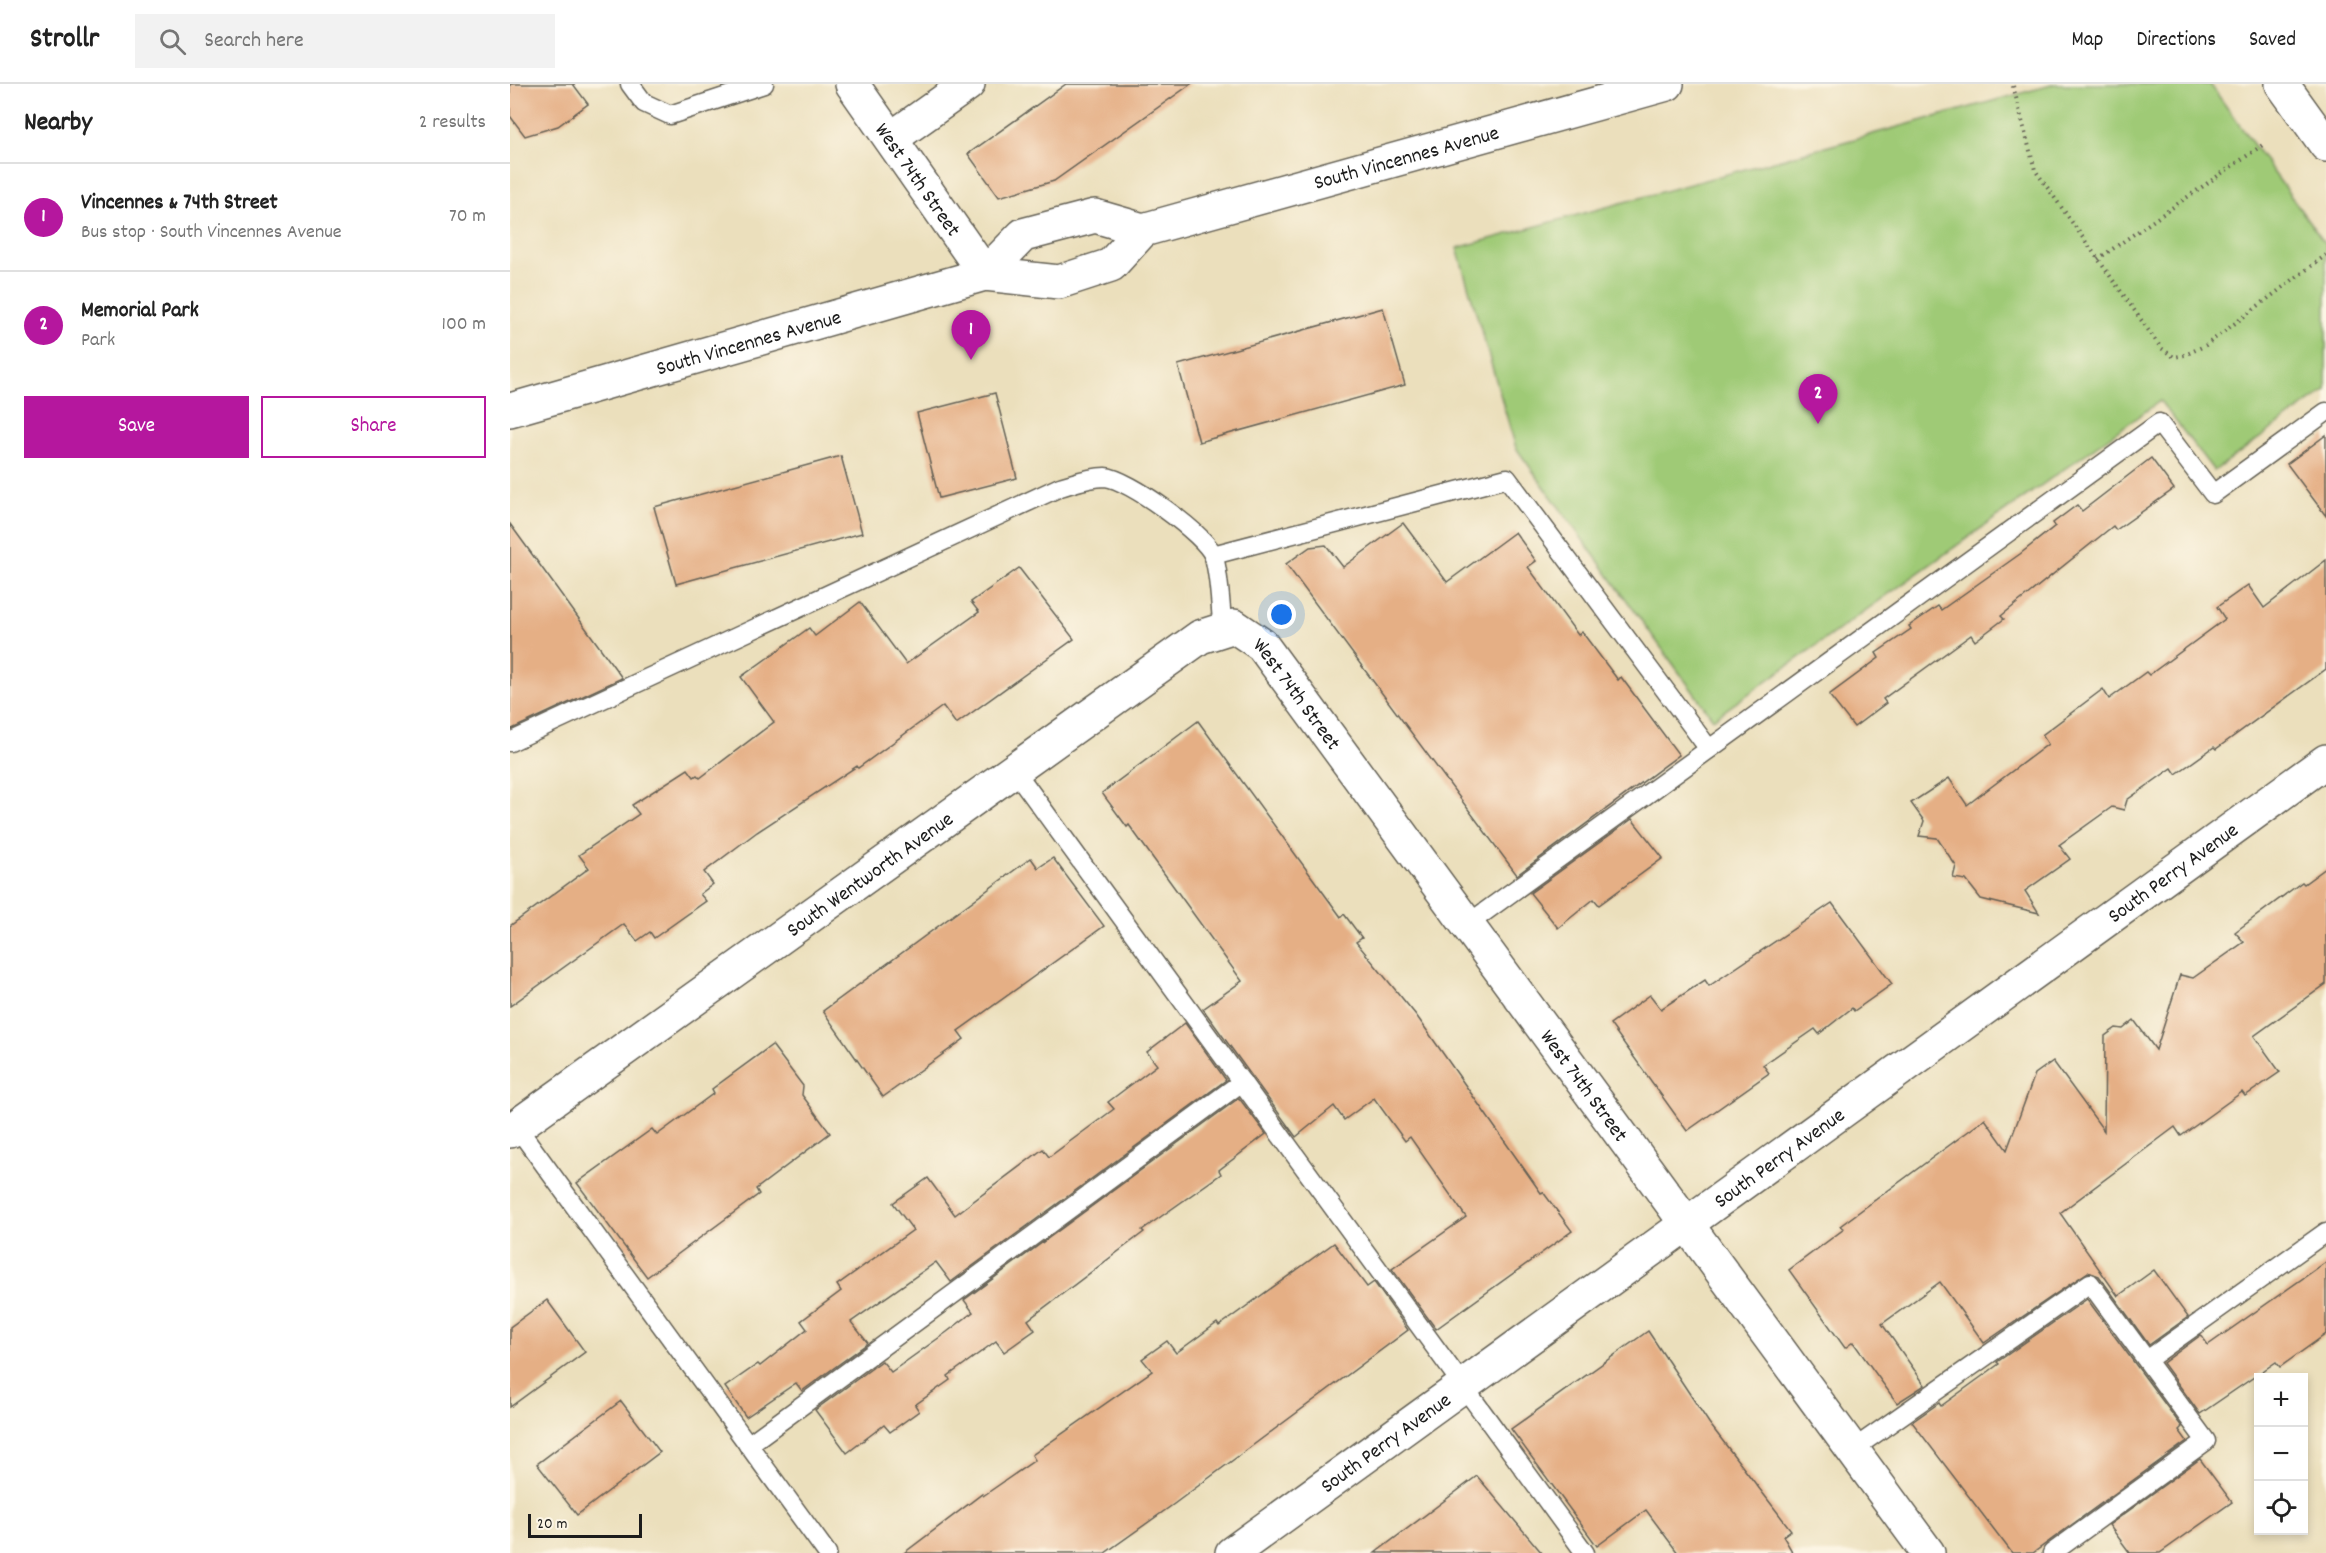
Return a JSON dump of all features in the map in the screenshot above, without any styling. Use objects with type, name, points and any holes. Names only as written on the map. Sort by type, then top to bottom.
[{"type":"street","name":"West 74th Street","points":[[852,84],[892,138],[985,274]]},
{"type":"street","points":[[892,138],[968,84]]},
{"type":"street","name":"South Vincennes Avenue","points":[[985,274],[1023,235],[1095,216],[1143,230],[1667,84]]},
{"type":"street","points":[[2282,84],[2326,145]]},
{"type":"street","name":"South Vincennes Avenue","points":[[510,410],[985,274],[1059,282],[1111,265],[1143,230]]},
{"type":"street","name":"West 74th Street","points":[[1229,628],[1262,645],[1928,1553]]},
{"type":"street","name":"South Wentworth Avenue","points":[[513,1129],[1200,637],[1229,628]]},
{"type":"street","name":"South Perry Avenue","points":[[1233,1553],[2326,761]]},
{"type":"lane","points":[[630,84],[644,103],[670,115],[764,84]]},
{"type":"lane","points":[[1468,924],[2159,423],[2213,494],[2326,412]]},
{"type":"lane","points":[[510,742],[1060,487],[1087,479],[1106,477],[1130,484],[1191,530],[1213,555],[1229,628]]},
{"type":"lane","points":[[1213,555],[1507,478],[1709,749]]},
{"type":"lane","points":[[1015,771],[1585,1553]]},
{"type":"lane","points":[[748,1445],[1242,1082]]},
{"type":"lane","points":[[513,1129],[827,1553]]},
{"type":"lane","points":[[2147,1360],[2326,1232]]},
{"type":"lane","points":[[1852,1450],[2090,1283],[2206,1441],[2052,1553]]},
{"type":"path","points":[[2013,86],[2035,170],[2161,348],[2174,357],[2185,355],[2206,345],[2326,255]]},
{"type":"path","points":[[2098,259],[2265,144]]},
{"type":"green space","points":[[2055,84],[2210,84],[2326,245],[2326,390],[2214,471],[2160,401],[1713,719],[1516,448],[1457,248]]},
{"type":"building","points":[[510,84],[573,84],[588,104],[558,126],[525,136],[510,116]]},
{"type":"building","points":[[1066,84],[1191,84],[1054,181],[999,197],[968,154]]},
{"type":"building","points":[[1383,308],[1405,385],[1199,442],[1178,365]]},
{"type":"building","points":[[995,393],[1017,478],[939,498],[917,413]]},
{"type":"building","points":[[2326,435],[2326,516],[2287,464]]},
{"type":"building","points":[[841,456],[862,533],[676,584],[654,507]]},
{"type":"building","points":[[2151,458],[2174,489],[2116,530],[2113,526],[2001,616],[2004,619],[1975,641],[1971,635],[1883,699],[1886,703],[1854,727],[1829,695],[1879,658],[1876,653],[1911,629],[1909,626],[1938,606],[1941,610],[2020,554],[2055,526],[2053,523],[2077,505],[2082,511]]},
{"type":"building","points":[[1403,523],[1447,582],[1515,532],[1536,561],[1528,567],[1578,635],[1582,632],[1618,680],[1621,677],[1679,755],[1517,875],[1286,564],[1310,547],[1326,545],[1343,567]]},
{"type":"building","points":[[510,524],[622,678],[510,730]]},
{"type":"building","points":[[2326,560],[2326,669],[2216,749],[2214,747],[2176,774],[2172,768],[2127,800],[2124,810],[2112,807],[2059,845],[2070,859],[2025,891],[2039,913],[1981,899],[1966,880],[1953,878],[1956,866],[1937,838],[1919,836],[1924,821],[1911,803],[1949,778],[1967,805],[2048,744],[2042,735],[2103,689],[2109,699],[2146,672],[2149,675],[2225,619],[2217,607],[2248,585],[2264,608]]},
{"type":"building","points":[[1019,568],[1074,639],[956,724],[943,706],[858,768],[857,766],[757,832],[704,872],[713,884],[700,894],[706,901],[654,938],[650,932],[637,941],[624,924],[510,1006],[510,926],[589,868],[579,855],[639,814],[632,805],[688,769],[694,777],[697,775],[700,778],[774,722],[741,677],[809,628],[815,636],[860,602],[906,664],[979,612],[971,602]]},
{"type":"building","points":[[1198,721],[1341,917],[1344,914],[1362,938],[1356,942],[1416,1015],[1541,1193],[1543,1192],[1572,1231],[1436,1329],[1392,1269],[1466,1217],[1410,1137],[1405,1141],[1374,1098],[1344,1120],[1334,1106],[1296,1137],[1203,1009],[1242,981],[1129,825],[1127,827],[1102,793]]},
{"type":"building","points":[[1632,819],[1663,858],[1599,905],[1594,899],[1558,928],[1530,893]]},
{"type":"building","points":[[1031,858],[1038,868],[1053,858],[1104,926],[958,1031],[964,1039],[883,1097],[823,1011]]},
{"type":"building","points":[[2326,868],[2326,984],[2254,1036],[2280,1072],[2245,1096],[2242,1092],[2181,1136],[2175,1127],[2060,1213],[2118,1296],[2154,1270],[2188,1317],[2149,1345],[2099,1276],[2088,1272],[1984,1343],[1940,1282],[1882,1324],[1925,1385],[1897,1403],[1853,1342],[1845,1348],[1789,1270],[1844,1229],[1840,1226],[1985,1119],[2007,1150],[2035,1074],[2053,1061],[2104,1131],[2105,1036],[2116,1028],[2123,1029],[2134,1020],[2156,1050],[2180,975],[2193,978],[2244,942],[2235,932],[2302,882],[2304,884]]},
{"type":"building","points":[[1832,903],[1892,984],[1854,1011],[1852,1008],[1819,1034],[1815,1029],[1763,1065],[1769,1073],[1687,1131],[1610,1024],[1650,995],[1661,1009],[1705,980],[1709,986]]},
{"type":"building","points":[[1185,1023],[1226,1080],[951,1282],[936,1262],[851,1322],[868,1343],[802,1391],[796,1383],[746,1417],[725,1387],[758,1364],[760,1366],[807,1329],[801,1321],[841,1291],[837,1285],[913,1230],[893,1203],[928,1178],[955,1215],[1043,1149],[1049,1157],[1114,1109],[1108,1102],[1157,1065],[1147,1052]]},
{"type":"building","points":[[772,1045],[803,1086],[802,1095],[830,1133],[756,1189],[759,1194],[647,1277],[577,1183],[652,1129],[657,1135],[714,1093],[712,1089]]},
{"type":"building","points":[[1239,1098],[1266,1134],[1219,1170],[1221,1174],[1142,1230],[1144,1232],[1028,1320],[1035,1330],[1004,1352],[996,1341],[948,1376],[950,1380],[915,1405],[919,1411],[890,1432],[884,1425],[847,1453],[815,1410],[882,1361],[891,1372],[947,1332],[973,1312],[964,1300]]},
{"type":"building","points":[[1334,1243],[1367,1287],[1374,1282],[1408,1330],[1174,1504],[1105,1553],[904,1553],[982,1494],[983,1496],[1035,1460],[1032,1455],[1152,1371],[1142,1359],[1167,1341],[1176,1353],[1217,1323],[1219,1326]]},
{"type":"building","points":[[2326,1262],[2326,1334],[2280,1367],[2276,1362],[2260,1373],[2254,1373],[2254,1377],[2200,1414],[2163,1363],[2201,1335],[2208,1345]]},
{"type":"building","points":[[2087,1299],[2182,1427],[2179,1430],[2187,1441],[2033,1553],[2012,1553],[1912,1422],[1939,1403],[1941,1406],[1999,1364],[1997,1362]]},
{"type":"building","points":[[547,1300],[585,1352],[510,1407],[510,1327]]},
{"type":"building","points":[[1648,1331],[1709,1423],[1791,1530],[1783,1536],[1793,1553],[1678,1553],[1646,1510],[1597,1546],[1511,1429]]},
{"type":"building","points":[[621,1401],[660,1452],[577,1515],[537,1464]]},
{"type":"building","points":[[2200,1459],[2232,1502],[2160,1553],[2130,1553],[2109,1525]]},
{"type":"building","points":[[1477,1476],[1542,1553],[1375,1553]]},
{"type":"place","name":"Vincennes & 74th Street","points":[[971,360]]},
{"type":"place","name":"Memorial Park","points":[[1818,424]]}]
